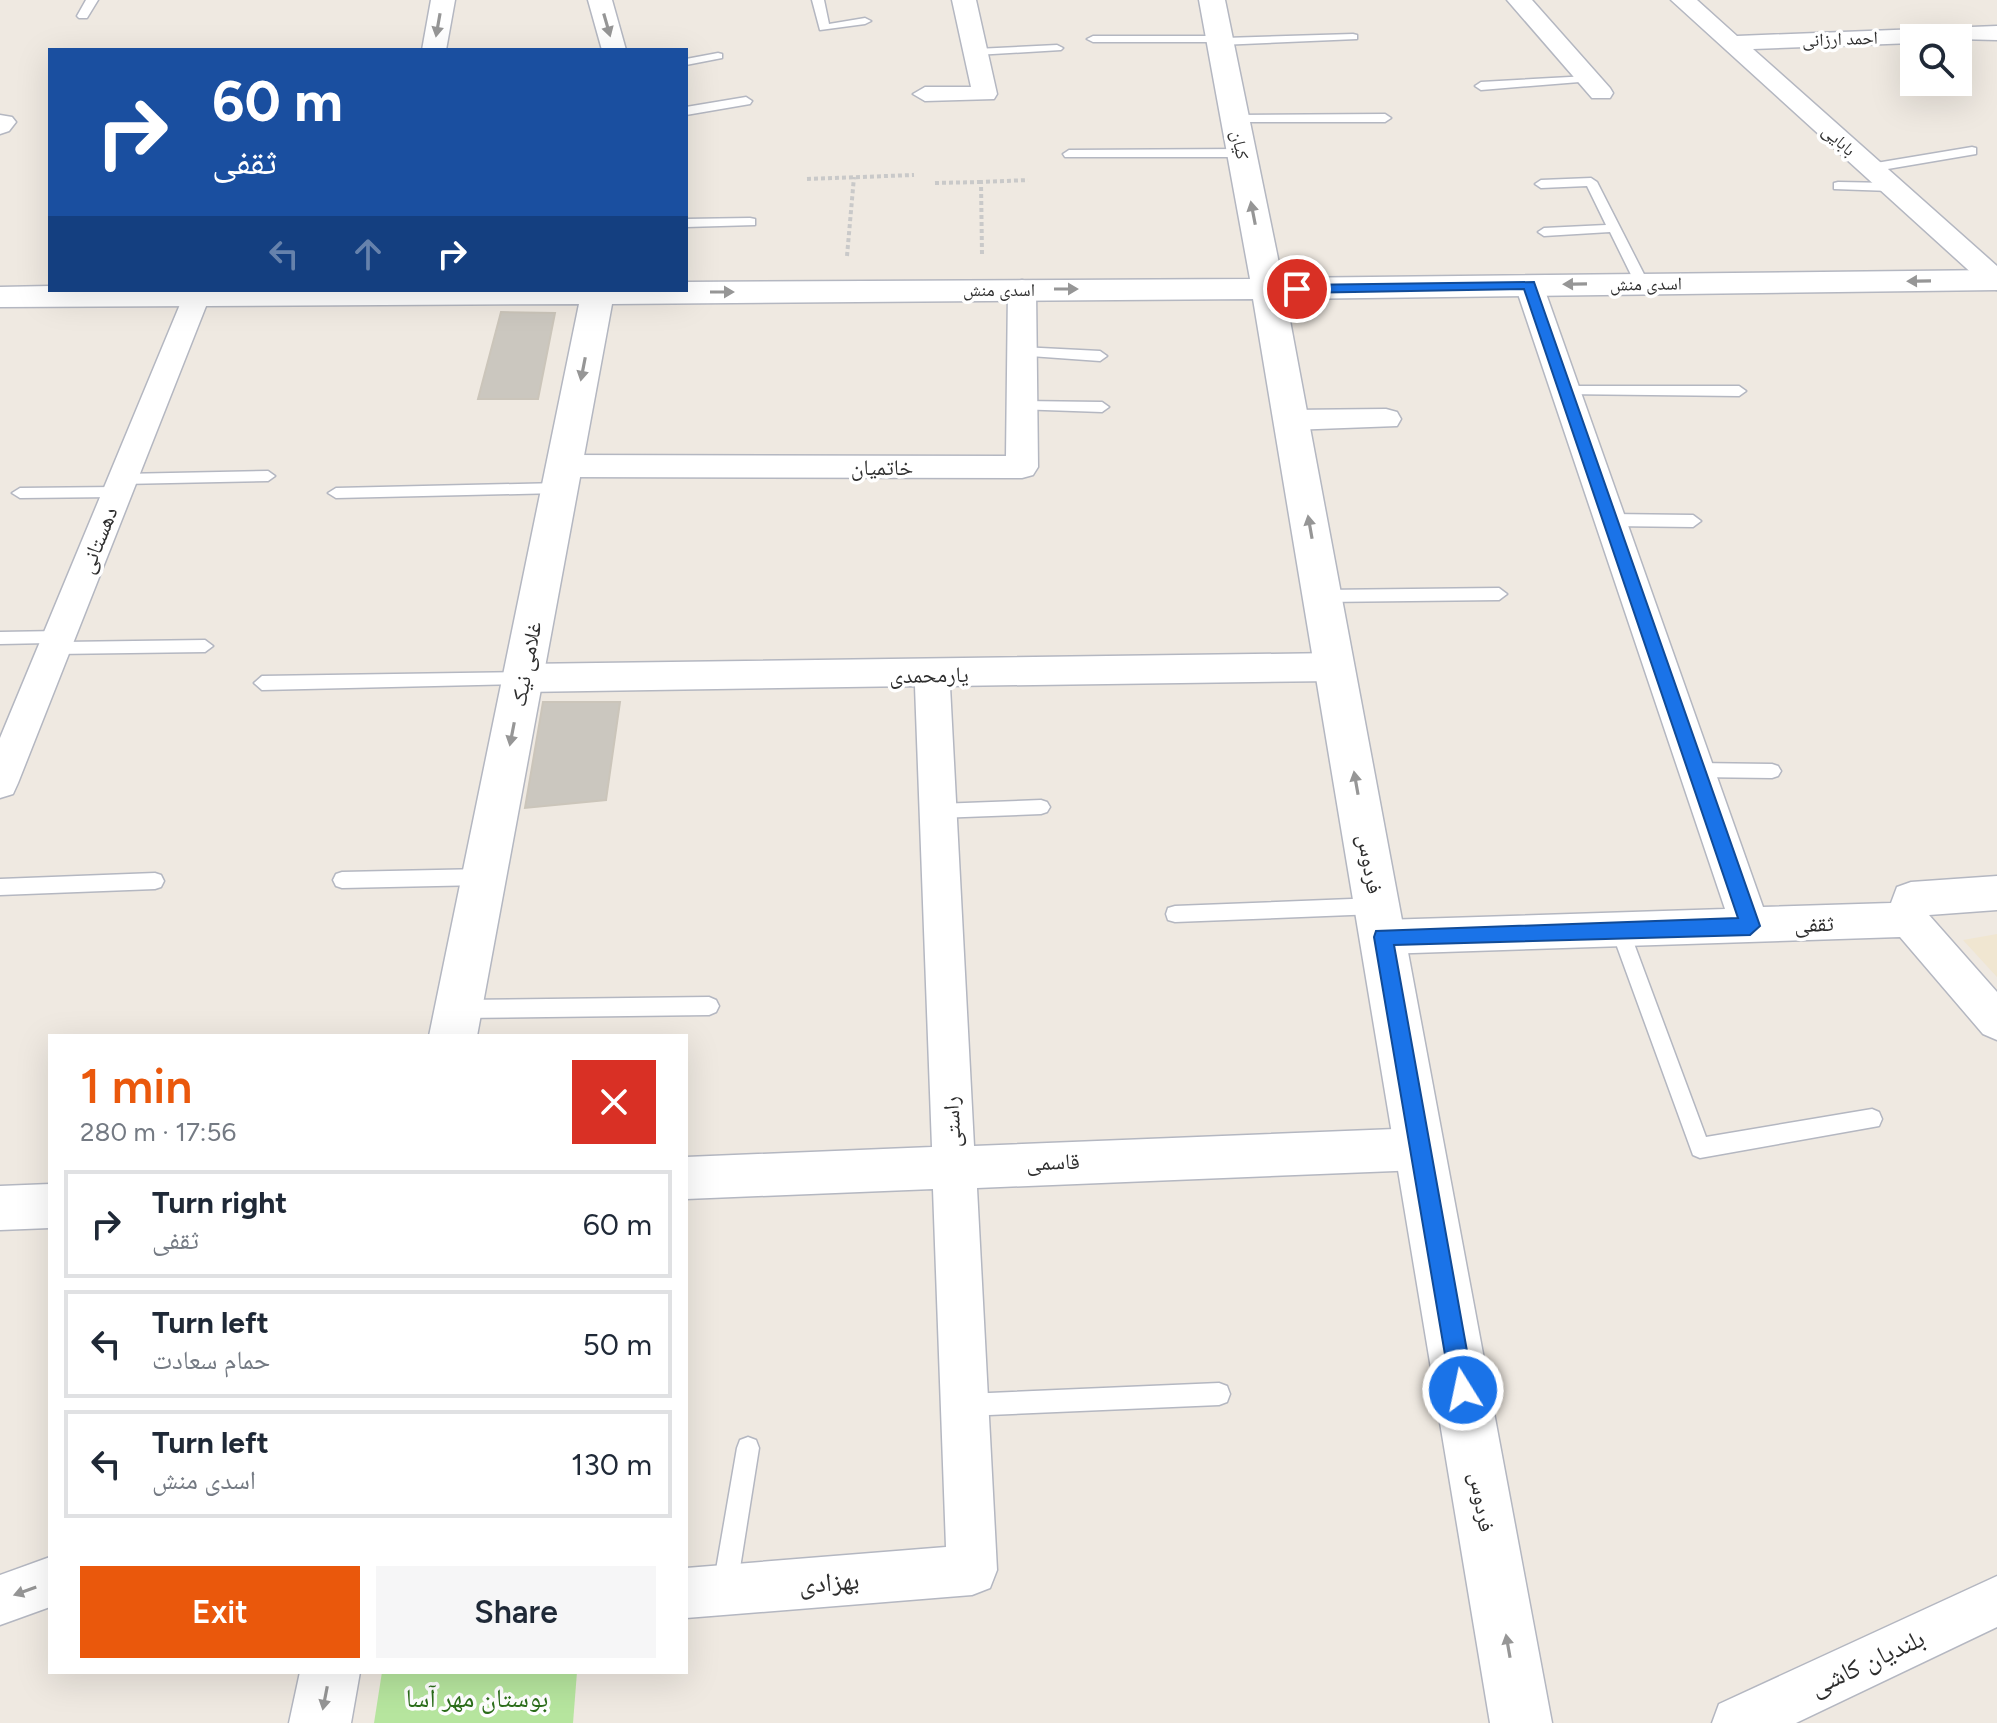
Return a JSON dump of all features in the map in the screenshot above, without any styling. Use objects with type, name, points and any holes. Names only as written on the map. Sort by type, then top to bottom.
[{"type":"street","points":[[434,48],[443,0]]},
{"type":"street","points":[[600,0],[613,48]]},
{"type":"street","points":[[925,94],[985,94],[964,0]]},
{"type":"street","name":"کیان","points":[[1212,0],[1268,289]]},
{"type":"street","points":[[1519,0],[1594,86]]},
{"type":"street","name":"بابایی","points":[[1683,0],[1997,280]]},
{"type":"street","name":"احمد ارزانی","points":[[1731,43],[1997,33]]},
{"type":"street","name":"اسدی منش","points":[[688,291],[1268,289],[1997,280]]},
{"type":"street","points":[[1529,285],[1750,926]]},
{"type":"street","name":"خاتمیان","points":[[562,477],[1022,467],[1022,289]]},
{"type":"street","name":"فردوس","points":[[1268,289],[1521,1723]]},
{"type":"street","name":"اسدی منش","points":[[0,297],[91,293],[196,296],[598,292]]},
{"type":"street","name":"غلامی نیک","points":[[456,1023],[598,292]]},
{"type":"street","name":"دهستانی","points":[[0,783],[196,296]]},
{"type":"street","points":[[1291,420],[1386,419]]},
{"type":"street","name":"یارمحمدی","points":[[523,678],[932,675],[1335,667]]},
{"type":"street","name":"راستی","points":[[932,675],[972,1570]]},
{"type":"street","points":[[1997,893],[1911,899],[1909,920],[1997,1021]]},
{"type":"street","name":"ثقفی","points":[[1380,922],[1620,930],[1909,920]]},
{"type":"street","name":"قاسمی","points":[[688,1178],[1420,1149]]},
{"type":"street","points":[[0,1208],[48,1206]]},
{"type":"street","name":"بهزادی","points":[[705,1592],[972,1570]]},
{"type":"street","points":[[0,1600],[48,1583]]},
{"type":"street","name":"بلندیان کاشی","points":[[1738,1723],[1992,1615]]},
{"type":"street","points":[[320,1723],[330,1674]]},
{"type":"lane","points":[[83,16],[92,0]]},
{"type":"lane","points":[[818,0],[824,28],[865,21]]},
{"type":"lane","points":[[1093,39],[1220,41],[1353,37]]},
{"type":"lane","points":[[976,52],[1057,48]]},
{"type":"lane","points":[[688,62],[718,56]]},
{"type":"lane","points":[[1481,86],[1594,86]]},
{"type":"lane","points":[[688,111],[746,101]]},
{"type":"lane","points":[[1235,119],[1385,118]]},
{"type":"lane","points":[[1870,168],[1972,151]]},
{"type":"lane","points":[[1069,154],[1242,153]]},
{"type":"lane","points":[[1541,184],[1591,182],[1642,284]]},
{"type":"lane","points":[[1838,186],[1891,187]]},
{"type":"lane","points":[[688,223],[750,222]]},
{"type":"lane","points":[[1544,232],[1614,228]]},
{"type":"lane","points":[[1021,352],[1100,356]]},
{"type":"lane","points":[[1566,391],[1739,391]]},
{"type":"lane","points":[[1021,406],[1102,407]]},
{"type":"lane","points":[[20,493],[268,476]]},
{"type":"lane","points":[[336,493],[562,477]]},
{"type":"lane","points":[[1610,520],[1693,521]]},
{"type":"lane","points":[[1323,596],[1499,594]]},
{"type":"lane","points":[[0,638],[205,646]]},
{"type":"lane","points":[[262,683],[523,678]]},
{"type":"lane","points":[[1696,770],[1772,771]]},
{"type":"lane","points":[[938,811],[1041,807]]},
{"type":"lane","points":[[342,880],[485,877]]},
{"type":"lane","points":[[0,887],[155,881]]},
{"type":"lane","points":[[1175,914],[1380,922]]},
{"type":"lane","points":[[1620,930],[1700,1148],[1872,1119]]},
{"type":"lane","points":[[456,1023],[709,1006]]},
{"type":"lane","points":[[965,1405],[1219,1394]]},
{"type":"lane","points":[[705,1592],[748,1448]]},
{"type":"path","points":[[807,179],[914,175]]},
{"type":"path","points":[[844,291],[854,177]]},
{"type":"path","points":[[935,183],[1028,180]]},
{"type":"path","points":[[981,182],[983,290]]},
{"type":"shaded area","points":[[1997,934],[1997,977],[1963,940]]},
{"type":"green space","name":"بوستان مهر آسا","points":[[382,1674],[577,1674],[573,1723],[374,1723]]},
{"type":"building","points":[[501,312],[555,313],[538,399],[478,399]]},
{"type":"building","points":[[543,702],[620,702],[606,800],[525,808]]},
{"type":"route","points":[[1297,289],[1529,285],[1750,926],[1383,937],[1463,1390]]}]
